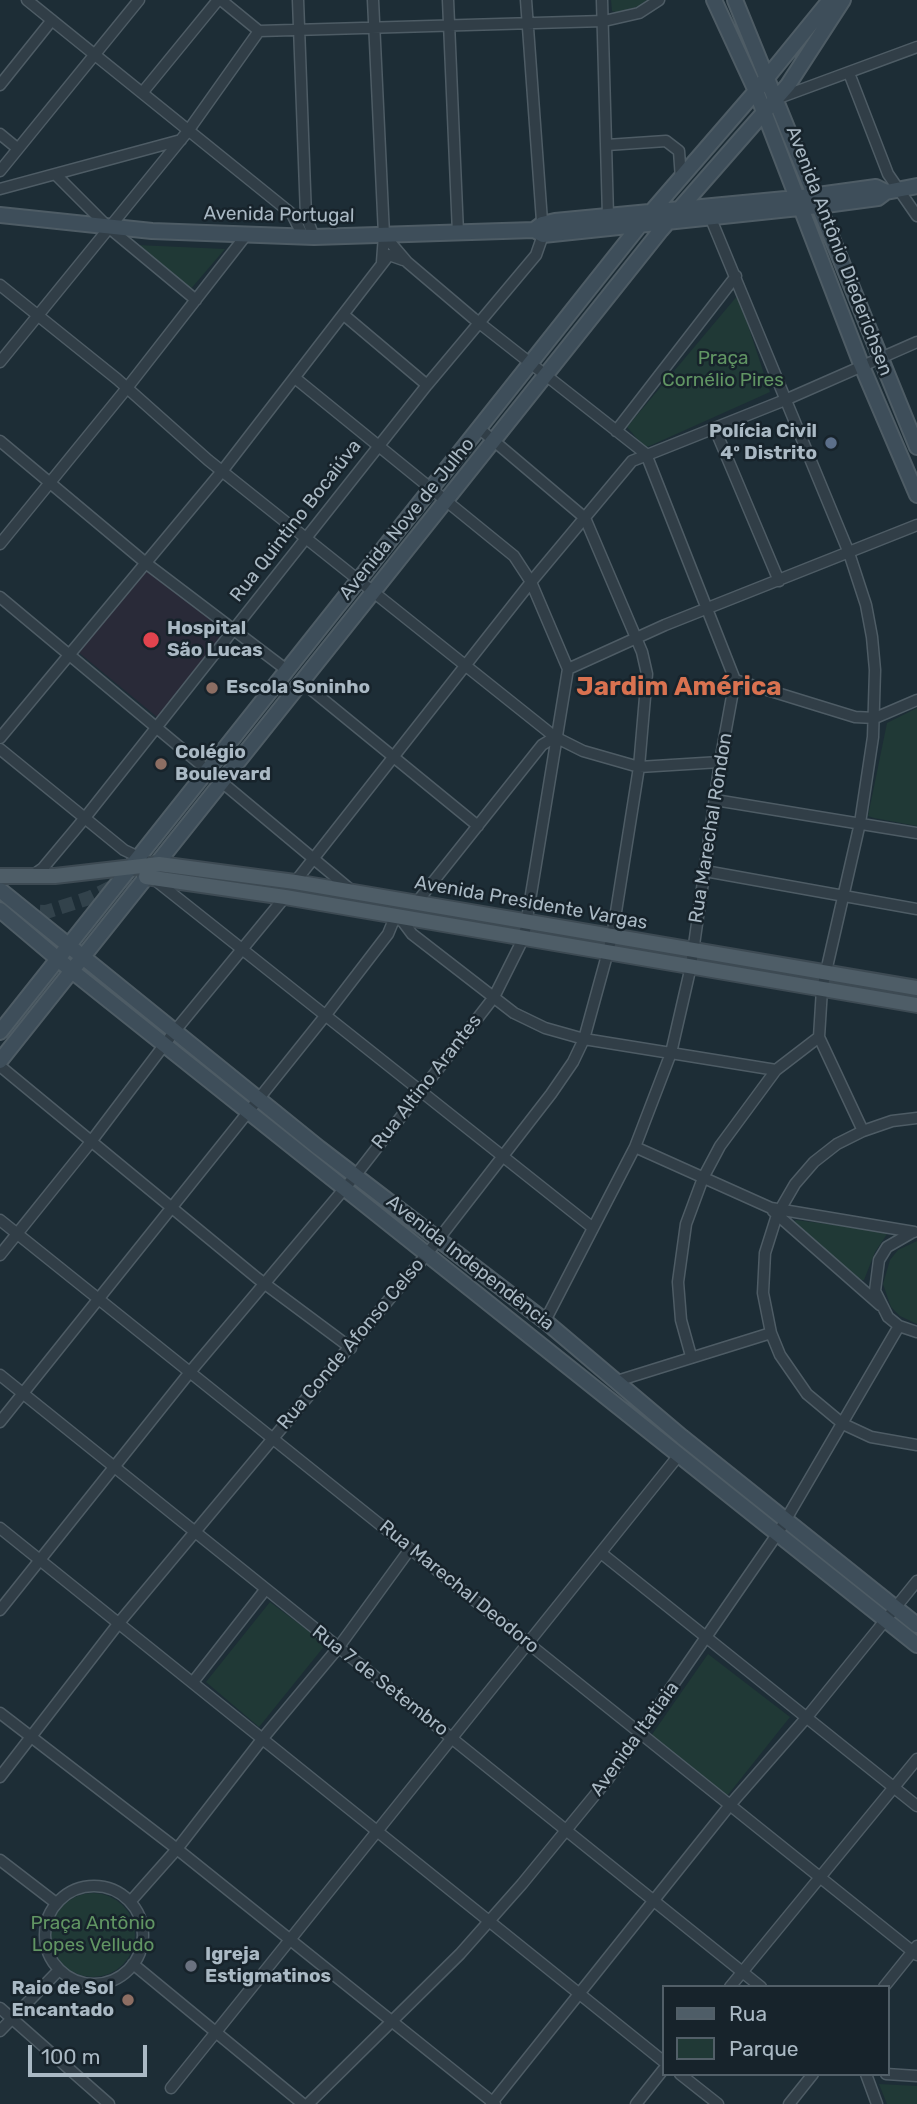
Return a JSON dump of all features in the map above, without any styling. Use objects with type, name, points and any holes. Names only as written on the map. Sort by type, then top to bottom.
[{"type":"main road","name":"Avenida Antônio Diederichsen","points":[[714,0],[765,112],[861,364],[917,495]]},
{"type":"main road","name":"Avenida Antônio Diederichsen","points":[[720,0],[725,21]]},
{"type":"main road","name":"Avenida Nove de Julho","points":[[0,1063],[667,223],[788,85],[843,0]]},
{"type":"main road","points":[[788,85],[834,29],[853,0]]},
{"type":"main road","name":"Avenida Antônio Diederichsen","points":[[735,4],[768,76],[917,447]]},
{"type":"main road","name":"Avenida Nove de Julho","points":[[0,1032],[481,430],[640,225],[756,91],[825,4]]},
{"type":"main road","name":"Avenida Portugal","points":[[540,230],[608,216],[878,198],[893,191],[917,186]]},
{"type":"main road","name":"Avenida Portugal","points":[[0,215],[108,227],[309,237],[640,225],[711,219],[798,203]]},
{"type":"main road","name":"Avenida Portugal","points":[[0,222],[24,219]]},
{"type":"main road","points":[[0,876],[30,876],[135,863],[152,873]]},
{"type":"main road","name":"Avenida Presidente Vargas","points":[[152,873],[295,882],[917,988]]},
{"type":"main road","name":"Avenida Presidente Vargas","points":[[152,873],[917,1005]]},
{"type":"main road","points":[[198,876],[367,903],[397,917]]},
{"type":"main road","name":"Avenida Independência","points":[[0,890],[257,1099],[545,1321],[617,1381],[886,1621],[917,1645]]},
{"type":"main road","name":"Avenida Independência","points":[[2,916],[678,1455],[917,1625]]},
{"type":"street","points":[[27,0],[292,214],[309,237]]},
{"type":"street","points":[[0,171],[139,0]]},
{"type":"street","points":[[142,93],[220,0],[260,31],[300,32],[374,27],[604,21],[639,13],[659,0]]},
{"type":"street","points":[[298,0],[309,237]]},
{"type":"street","points":[[373,0],[384,235],[381,269]]},
{"type":"street","points":[[447,0],[458,233]]},
{"type":"street","points":[[526,0],[540,230]]},
{"type":"street","points":[[603,0],[608,216]]},
{"type":"street","points":[[0,85],[52,20]]},
{"type":"street","points":[[0,362],[188,131],[260,31]]},
{"type":"street","points":[[776,100],[917,47]]},
{"type":"street","points":[[849,73],[893,191],[917,216]]},
{"type":"street","points":[[0,134],[17,148]]},
{"type":"street","points":[[0,189],[181,139]]},
{"type":"street","points":[[607,145],[666,141],[679,151],[681,179]]},
{"type":"street","points":[[56,175],[108,227],[196,300]]},
{"type":"street","points":[[292,214],[306,216]]},
{"type":"street","points":[[711,219],[849,553],[866,605],[872,637],[876,718],[860,823],[822,989],[819,1037],[863,1130]]},
{"type":"street","name":"Rua Quintino Bocaiúva","points":[[30,876],[43,868],[84,819],[427,385],[536,256],[540,230]]},
{"type":"street","points":[[0,544],[127,388],[247,234]]},
{"type":"street","points":[[384,235],[407,262],[478,322],[646,454],[736,680],[836,714],[876,718],[917,701]]},
{"type":"street","points":[[0,738],[223,470],[381,269],[389,255],[407,262]]},
{"type":"street","points":[[616,431],[736,276]]},
{"type":"street","points":[[0,285],[305,538],[555,737],[583,751],[639,766],[720,762]]},
{"type":"street","points":[[344,315],[427,385]]},
{"type":"street","points":[[295,882],[531,582],[632,461],[785,400],[861,364],[917,342]]},
{"type":"street","points":[[295,378],[514,556],[531,582],[568,669],[636,638],[917,525]]},
{"type":"street","points":[[715,429],[779,581]]},
{"type":"street","name":"Rua Conde Afonso Celso","points":[[0,1777],[118,1624],[427,1254],[573,1062],[584,1039],[612,937],[639,766],[647,674],[636,638],[585,518],[481,430]]},
{"type":"street","points":[[0,441],[145,562],[288,671]]},
{"type":"street","points":[[0,597],[354,892]]},
{"type":"street","name":"Rua Altino Arantes","points":[[0,1609],[116,1469],[190,1373],[355,1176],[494,997],[524,937],[568,669]]},
{"type":"street","name":"Rua Marechal Rondon","points":[[545,1321],[635,1147],[671,1053],[691,966],[720,762],[736,680]]},
{"type":"street","points":[[303,683],[392,758],[478,825]]},
{"type":"street","points":[[417,902],[542,745],[555,737]]},
{"type":"street","points":[[542,745],[553,753]]},
{"type":"street","points":[[0,749],[124,850],[135,863]]},
{"type":"street","points":[[715,800],[917,833]]},
{"type":"street","points":[[705,871],[917,909]]},
{"type":"street","points":[[152,873],[241,950],[593,1228]]},
{"type":"street","points":[[0,1255],[174,1032],[285,897]]},
{"type":"street","points":[[0,1422],[325,1016],[388,934],[397,917],[412,934],[514,1013],[545,1028],[584,1039],[776,1070]]},
{"type":"street","points":[[691,1356],[681,1320],[678,1282],[686,1224],[703,1178],[720,1146],[776,1070],[819,1037]]},
{"type":"street","points":[[0,1063],[90,1143],[171,1209],[351,1348]]},
{"type":"street","points":[[917,1118],[892,1121],[863,1130],[837,1144],[814,1162],[776,1211],[764,1267],[763,1293],[771,1333],[792,1376],[815,1402],[843,1424],[872,1437],[917,1445]]},
{"type":"street","points":[[635,1147],[776,1211],[915,1232]]},
{"type":"street","points":[[776,1211],[880,1305],[899,1326],[917,1332]]},
{"type":"street","name":"Rua Marechal Deodoro","points":[[0,1220],[818,1876],[916,1950]]},
{"type":"street","points":[[880,1305],[875,1291],[879,1260],[899,1237],[915,1232]]},
{"type":"street","name":"Avenida Itatiaia","points":[[305,2104],[393,2022],[489,1921],[566,1831],[641,1734],[782,1527],[899,1326]]},
{"type":"street","points":[[617,1381],[771,1333]]},
{"type":"street","name":"Rua 7 de Setembro","points":[[0,1375],[758,1985]]},
{"type":"street","points":[[172,2088],[377,1830],[530,1644],[678,1455]]},
{"type":"street","points":[[0,1528],[662,2059]]},
{"type":"street","points":[[130,1902],[177,1849],[263,1738],[338,1648],[410,1549]]},
{"type":"street","points":[[601,1553],[706,1640],[917,1806]]},
{"type":"street","points":[[0,1713],[291,1939],[493,2103],[730,1805],[807,1717],[917,1581]]},
{"type":"street","points":[[193,1682],[265,1590]]},
{"type":"street","points":[[732,1985],[818,1876],[917,1759]]},
{"type":"street","points":[[0,1860],[56,1903]]},
{"type":"street","points":[[93,1886],[107,1888],[130,1902],[139,1917],[143,1933],[141,1949],[133,1964],[123,1974],[97,1984],[70,1978],[59,1970],[45,1944],[47,1922],[56,1903],[67,1894],[93,1886]]},
{"type":"street","points":[[886,1985],[916,1950]]},
{"type":"street","points":[[133,1964],[305,2104]]},
{"type":"street","points":[[0,2031],[59,1970]]},
{"type":"street","points":[[0,2008],[110,2104]]},
{"type":"street","points":[[636,2104],[662,2071]]},
{"type":"street","points":[[889,2074],[917,2076]]},
{"type":"street","points":[[683,2076],[718,2104]]},
{"type":"street","points":[[789,2104],[811,2076]]},
{"type":"street","points":[[867,2076],[877,2104]]},
{"type":"shaded area","name":"Hospital São Lucas","points":[[144,567],[223,628],[222,635],[162,715],[157,717],[77,651]]},
{"type":"green space","points":[[611,0],[647,0],[639,6],[618,13],[612,11]]},
{"type":"green space","points":[[137,245],[225,249],[189,291]]},
{"type":"green space","name":"Praça Cornélio Pires","points":[[738,295],[770,392],[645,448],[627,427]]},
{"type":"green space","points":[[917,708],[917,826],[868,816],[887,723]]},
{"type":"green space","points":[[796,1220],[887,1234],[875,1252],[864,1280],[859,1280],[794,1222]]},
{"type":"green space","points":[[917,1241],[917,1324],[900,1316],[891,1307],[883,1284],[890,1260],[898,1250]]},
{"type":"green space","points":[[270,1602],[326,1644],[259,1727],[206,1682]]},
{"type":"green space","points":[[708,1654],[790,1717],[727,1796],[651,1736]]},
{"type":"green space","name":"Praça Antônio Lopes Velludo","points":[[85,1893],[101,1893],[117,1900],[128,1911],[135,1927],[132,1951],[123,1965],[101,1977],[85,1977],[69,1970],[58,1959],[51,1943],[51,1927],[58,1911],[69,1900]]},
{"type":"green space","points":[[879,2084],[917,2086],[917,2104],[887,2104]]},
{"type":"tunnel","points":[[0,904],[11,911],[46,912],[89,898],[133,877],[156,871]]},
{"type":"place","name":"Polícia Civil 4º Distrito","points":[[831,443]]},
{"type":"place","name":"Hospital São Lucas","points":[[151,640]]},
{"type":"place","name":"Escola Soninho","points":[[212,688]]},
{"type":"place","name":"Colégio Boulevard","points":[[161,764]]},
{"type":"place","name":"Igreja Estigmatinos","points":[[191,1966]]},
{"type":"place","name":"Raio de Sol Encantado","points":[[128,2000]]},
{"type":"district","name":"Jardim América","points":[[679,687]]}]
